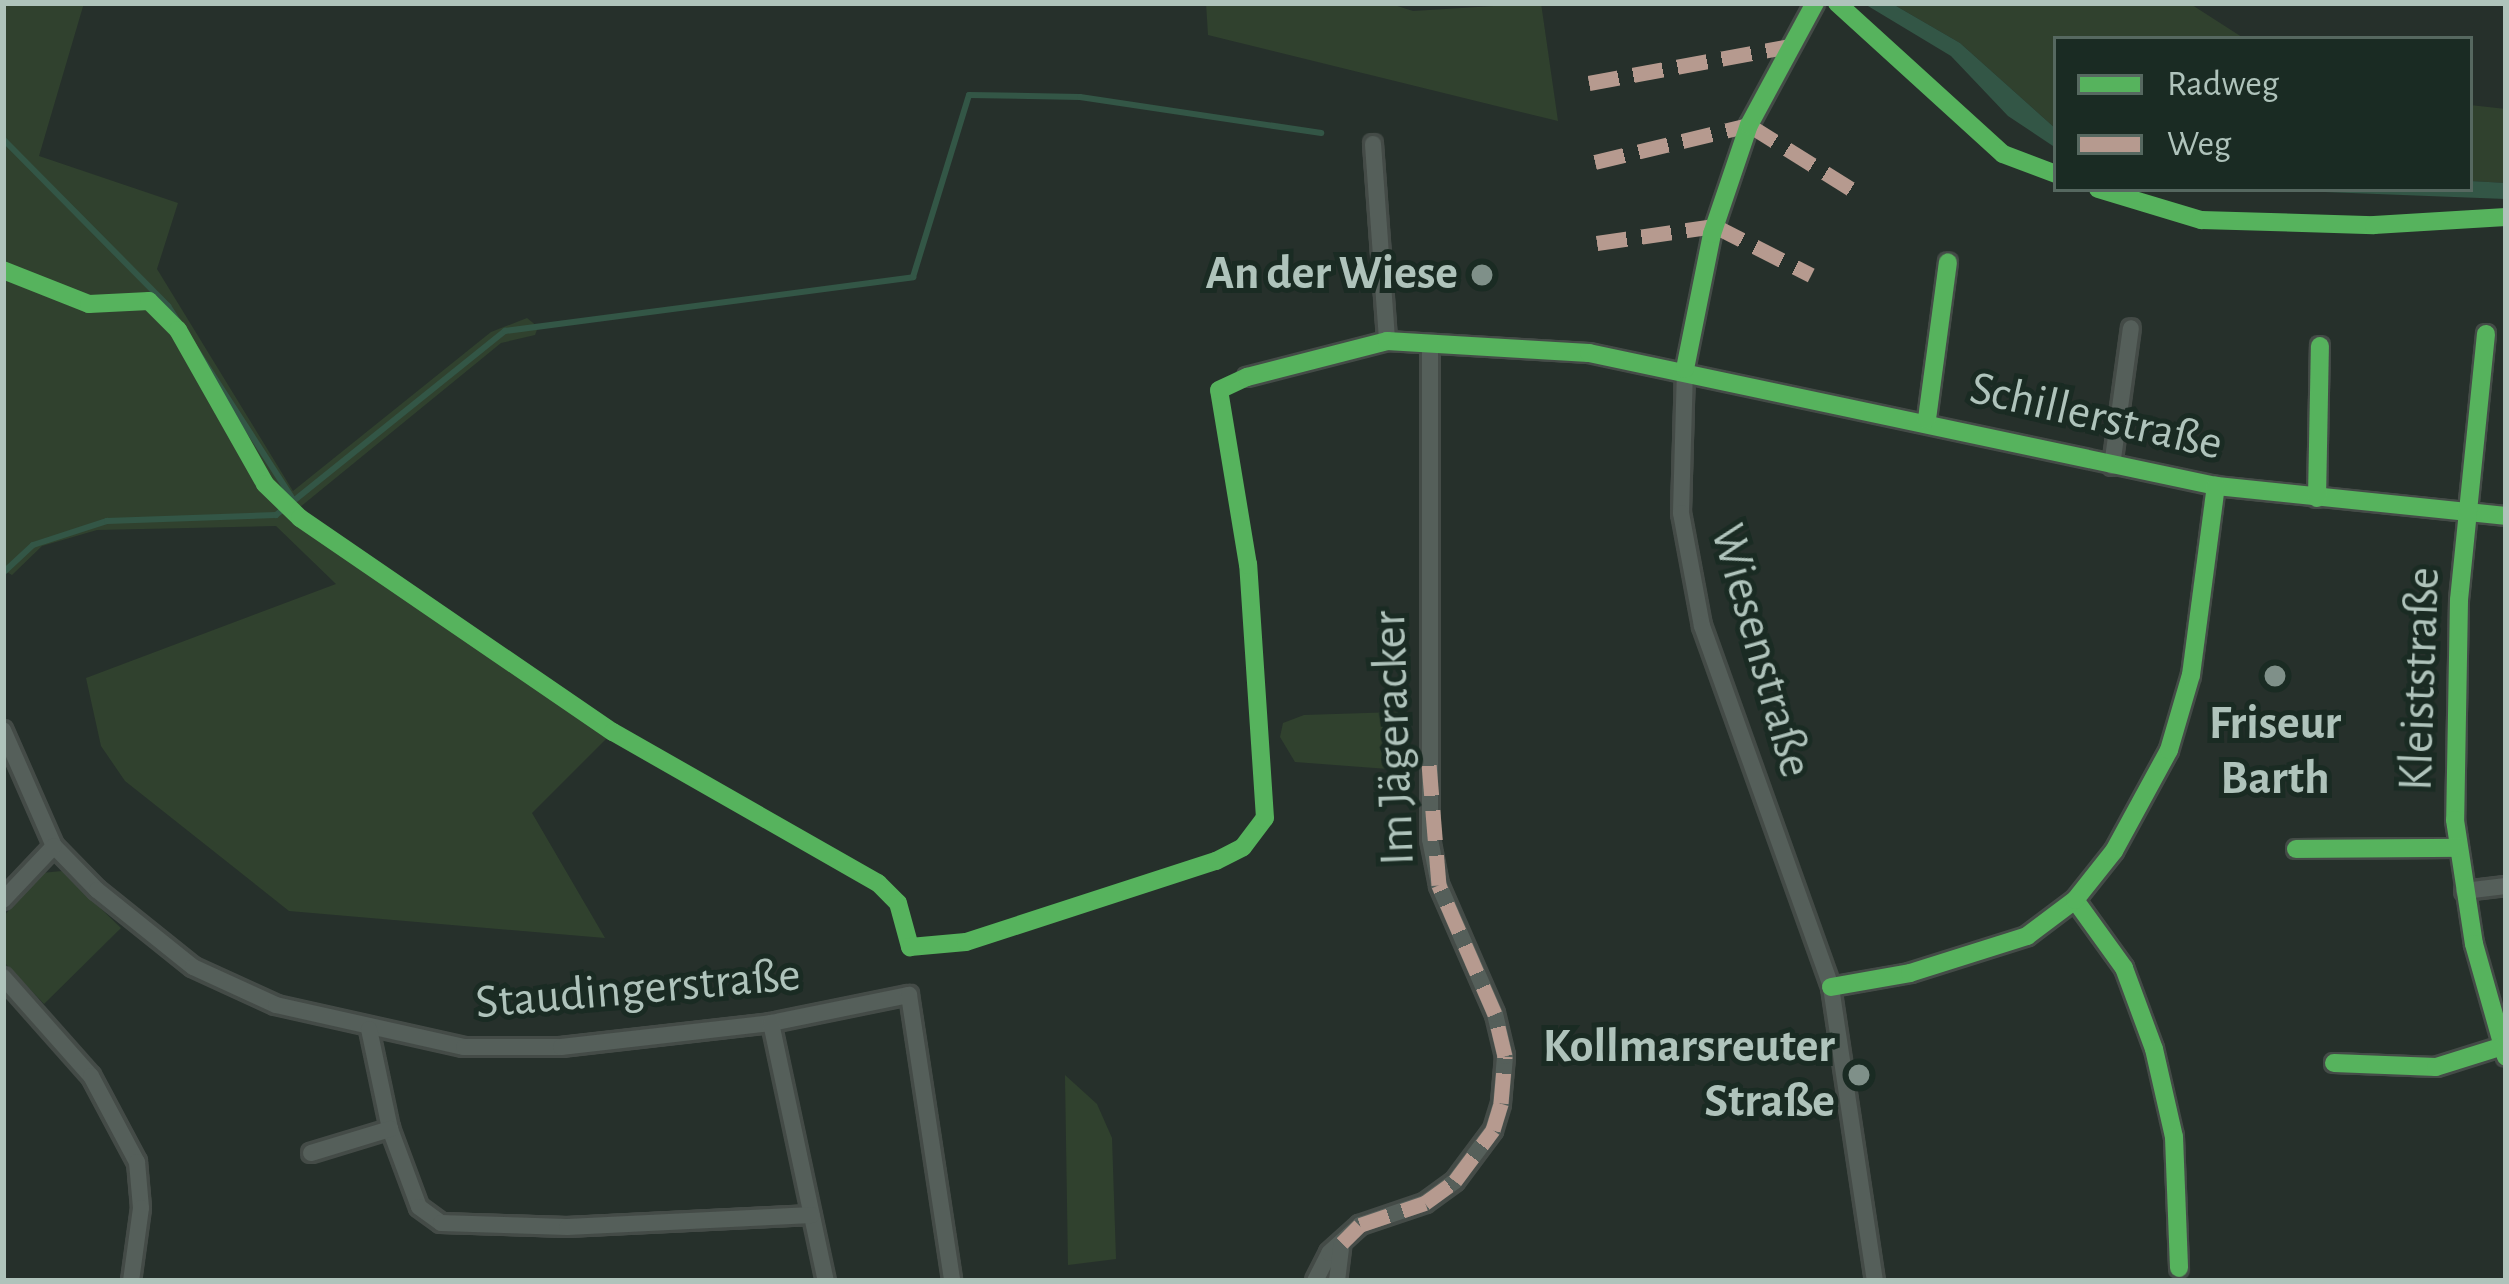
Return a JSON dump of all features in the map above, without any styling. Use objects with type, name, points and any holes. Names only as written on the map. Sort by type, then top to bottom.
[{"type":"street","name":"Wiesenstraße","points":[[1815,3],[1749,125],[1712,234],[1685,369],[1681,513],[1696,601],[1831,987],[1860,1141],[1869,1259],[1875,1281]]},
{"type":"street","points":[[1373,144],[1387,341]]},
{"type":"street","points":[[1927,419],[1948,262]]},
{"type":"street","points":[[2112,466],[2131,328]]},
{"type":"street","name":"Kleiststraße","points":[[2486,334],[2454,684],[2457,848],[2503,1053]]},
{"type":"street","name":"Schillerstraße","points":[[1247,377],[1387,341],[1430,348],[1588,352],[1927,419],[2112,466],[2216,486],[2506,515]]},
{"type":"street","points":[[2317,498],[2320,346]]},
{"type":"street","name":"Im Jägeracker","points":[[1315,1281],[1360,1225],[1425,1203],[1455,1181],[1493,1130],[1503,1079],[1495,1014],[1438,886],[1430,839],[1430,348]]},
{"type":"street","points":[[1831,987],[2007,945],[2075,900],[2133,821],[2169,750],[2191,675],[2216,486]]},
{"type":"street","name":"Staudingerstraße","points":[[3,730],[54,846],[193,968],[276,1005],[464,1047],[561,1047],[771,1023],[909,995],[952,1281]]},
{"type":"street","points":[[3,901],[54,846]]},
{"type":"street","points":[[2296,849],[2457,848]]},
{"type":"street","points":[[2464,891],[2506,886]]},
{"type":"street","points":[[2075,900],[2124,968],[2154,1049],[2174,1137],[2179,1268]]},
{"type":"street","points":[[3,977],[91,1076],[137,1162],[141,1208],[131,1281]]},
{"type":"street","points":[[771,1023],[826,1281]]},
{"type":"street","points":[[369,1029],[390,1129],[419,1207],[441,1222],[567,1226],[812,1215]]},
{"type":"street","points":[[2335,1063],[2436,1067],[2503,1053]]},
{"type":"street","points":[[311,1154],[390,1129]]},
{"type":"street","points":[[1337,1281],[1342,1244]]},
{"type":"street","name":"Wiesenstraße","points":[[1865,1281],[1869,1259]]},
{"type":"shaded area","points":[[3,3],[84,3],[39,156],[178,203],[157,269],[293,491],[491,332],[527,318],[538,327],[535,335],[501,343],[294,512],[613,732],[532,813],[605,938],[289,911],[125,781],[101,746],[86,678],[336,584],[276,526],[97,530],[42,546],[12,575],[3,570]]},
{"type":"shaded area","points":[[1206,3],[1388,3],[1413,11],[1541,3],[1558,121],[1208,35]]},
{"type":"shaded area","points":[[1863,3],[1891,3],[1960,43],[2053,126],[2053,146],[2008,116],[1951,56]]},
{"type":"shaded area","points":[[1891,3],[2189,3],[2240,36],[2053,36],[2053,126],[1960,43]]},
{"type":"shaded area","points":[[2473,105],[2506,109],[2506,183],[2473,181]]},
{"type":"shaded area","points":[[2473,181],[2506,183],[2506,199],[2325,192],[2473,192]]},
{"type":"shaded area","points":[[1398,712],[1406,759],[1388,769],[1295,762],[1280,737],[1283,723],[1304,715]]},
{"type":"shaded area","points":[[62,871],[121,928],[44,1004],[3,961],[3,917],[41,873]]},
{"type":"shaded area","points":[[1065,1075],[1097,1104],[1112,1138],[1116,1259],[1068,1265]]},
{"type":"waterway","points":[[5,571],[33,545],[107,521],[276,515],[505,331],[913,277],[969,95],[1080,97],[1321,133]]},
{"type":"waterway","points":[[3,139],[168,306],[292,498]]},
{"type":"marked path","points":[[1589,83],[1790,46]]},
{"type":"marked path","points":[[1595,162],[1749,125],[1858,193]]},
{"type":"marked path","points":[[1597,243],[1715,226],[1811,275]]},
{"type":"marked path","points":[[1342,1243],[1360,1225],[1425,1203],[1455,1181],[1493,1130],[1501,1103],[1505,1056],[1495,1014],[1439,885],[1429,763]]},
{"type":"cycle path","points":[[1685,369],[1712,234],[1749,125],[1815,3]]},
{"type":"cycle path","points":[[1837,3],[2003,154],[2053,173]]},
{"type":"cycle path","points":[[2108,192],[2201,220],[2374,225],[2506,217]]},
{"type":"cycle path","points":[[1927,419],[1948,262]]},
{"type":"cycle path","points":[[3,270],[89,304],[149,301],[178,330],[265,484],[300,518],[613,732],[878,883],[898,903],[910,947],[966,942],[1216,861],[1243,847],[1265,818],[1248,565],[1219,390],[1247,377],[1387,341],[1589,353],[2216,486],[2506,516]]},
{"type":"cycle path","points":[[2486,334],[2459,600],[2455,820],[2474,944],[2506,1057]]},
{"type":"cycle path","points":[[2317,498],[2320,346]]},
{"type":"cycle path","points":[[1831,987],[1910,973],[2027,936],[2075,900],[2114,851],[2169,750],[2191,675],[2216,486]]},
{"type":"cycle path","points":[[2296,849],[2457,848]]},
{"type":"cycle path","points":[[2075,900],[2124,968],[2154,1049],[2174,1137],[2179,1268]]},
{"type":"cycle path","points":[[2334,1063],[2436,1067],[2500,1047]]},
{"type":"place","name":"An der Wiese","points":[[1482,275]]},
{"type":"place","name":"Friseur Barth","points":[[2275,676]]},
{"type":"place","name":"Kollmarsreuter Straße","points":[[1859,1075]]}]
